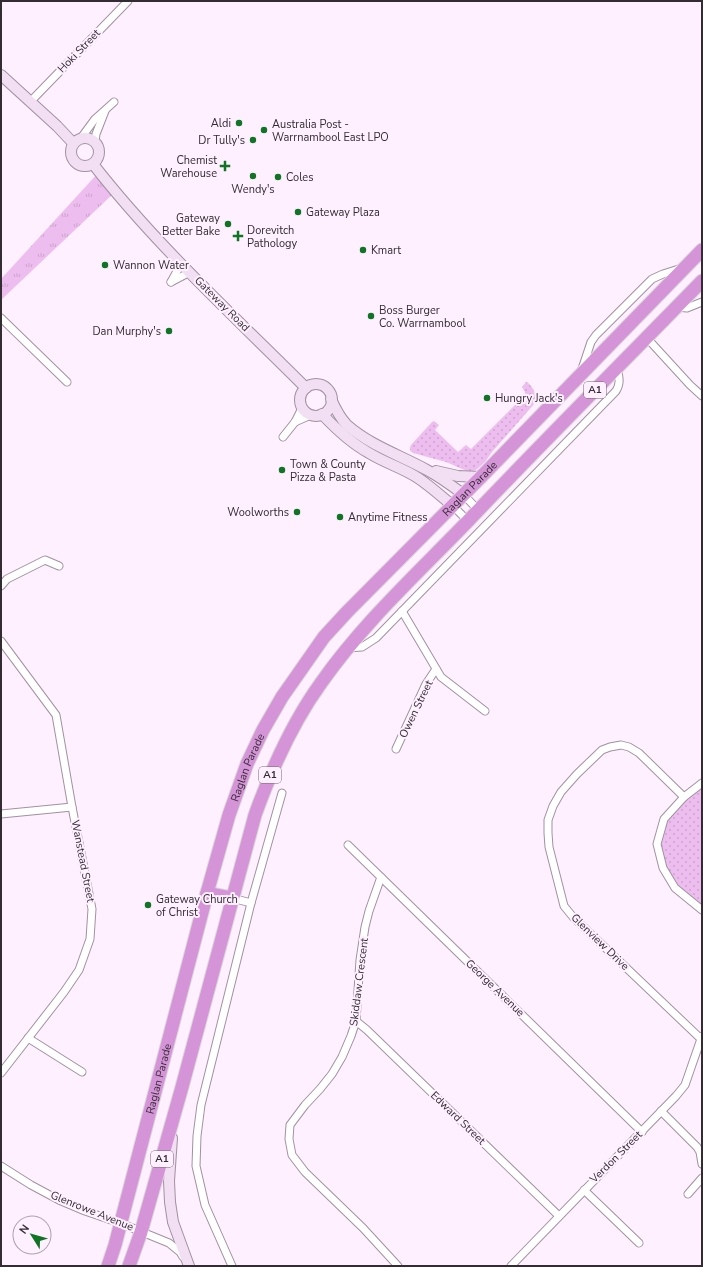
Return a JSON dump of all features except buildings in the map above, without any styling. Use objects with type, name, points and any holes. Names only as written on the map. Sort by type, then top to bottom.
[{"type":"highway","name":"Raglan Parade","points":[[108,1266],[115,1245],[207,893],[238,789],[247,764],[263,730],[282,697],[324,637],[378,579],[702,250]]},
{"type":"highway","name":"Raglan Parade","points":[[129,1266],[141,1232],[182,1087],[255,815],[267,780],[284,744],[301,714],[321,683],[348,648],[395,596],[702,281]]},
{"type":"highway","points":[[207,893],[232,898]]},
{"type":"street","name":"Hoki Street","points":[[31,101],[128,1]]},
{"type":"street","points":[[1,75],[57,126],[77,140],[88,138],[95,142],[99,155],[93,164],[81,166],[74,162],[70,151],[77,140],[114,102]]},
{"type":"street","points":[[95,142],[96,134],[106,109]]},
{"type":"street","name":"Gateway Road","points":[[93,164],[114,191],[181,264],[306,388]]},
{"type":"street","points":[[181,264],[171,282],[190,272]]},
{"type":"street","points":[[676,307],[687,308],[702,302]]},
{"type":"street","points":[[1,318],[67,382]]},
{"type":"street","points":[[646,337],[702,396]]},
{"type":"street","points":[[348,648],[362,647],[370,643],[616,391],[620,380],[617,368]]},
{"type":"street","points":[[331,399],[327,411],[316,416],[306,412],[300,403],[300,397],[306,388],[314,384],[324,386],[330,394],[337,412],[347,424],[380,448],[442,478],[463,494],[478,510]]},
{"type":"street","points":[[283,437],[295,422],[302,408]]},
{"type":"street","points":[[322,414],[336,429],[367,452],[383,462],[418,478],[452,505],[468,521]]},
{"type":"street","points":[[295,422],[311,415]]},
{"type":"street","points":[[426,469],[458,476],[480,477]]},
{"type":"street","points":[[1,586],[7,579],[45,560],[60,566]]},
{"type":"street","points":[[402,611],[441,677],[485,711]]},
{"type":"street","name":"Wanstead Street","points":[[1,641],[56,714],[92,909],[90,938],[79,970],[28,1038],[2,1068]]},
{"type":"street","name":"Owen Street","points":[[396,749],[426,684],[436,669]]},
{"type":"street","name":"Glenview Drive","points":[[684,797],[639,753],[629,747],[621,745],[610,746],[602,750],[592,759],[561,792],[553,806],[548,820],[548,833],[549,847],[564,906],[573,917],[701,1038]]},
{"type":"street","points":[[702,783],[684,797],[664,819],[657,844],[662,868],[674,888],[702,910]]},
{"type":"street","points":[[232,1266],[205,1205],[196,1166],[197,1136],[201,1105],[251,903],[282,793]]},
{"type":"street","points":[[1,814],[72,807]]},
{"type":"street","name":"George Avenue","points":[[348,845],[642,1132]]},
{"type":"street","name":"Skiddaw Crescent","points":[[381,877],[369,911],[363,941],[356,1021],[342,1057],[332,1074],[290,1125],[289,1139],[292,1155],[305,1172],[363,1228],[398,1266]]},
{"type":"street","points":[[232,898],[251,903]]},
{"type":"street","name":"Edward Street","points":[[356,1021],[559,1216]]},
{"type":"street","points":[[28,1038],[82,1072]]},
{"type":"street","name":"Verdon Street","points":[[511,1266],[676,1096],[685,1085],[699,1057],[701,1038]]},
{"type":"street","points":[[182,1087],[171,1142],[169,1195],[173,1222],[188,1265]]},
{"type":"street","points":[[661,1111],[697,1147],[700,1152],[702,1164]]},
{"type":"street","name":"Glenrowe Avenue","points":[[1,1166],[31,1186],[59,1200],[169,1243],[180,1252],[188,1265]]},
{"type":"street","points":[[688,1194],[702,1178]]},
{"type":"street","points":[[584,1190],[639,1243]]},
{"type":"green space","points":[[99,172],[115,192],[1,300],[1,279]]},
{"type":"green space","points":[[526,382],[534,391],[535,403],[485,462],[476,470],[469,472],[446,462],[413,453],[411,451],[411,445],[434,421],[439,425],[435,430],[458,452],[466,445],[471,449],[525,395],[522,387]]},
{"type":"green space","points":[[702,783],[702,910],[675,888],[657,844],[664,819]]},
{"type":"place","name":"Aldi","points":[[239,123]]},
{"type":"place","name":"Australia Post - Warrnambool East LPO","points":[[264,130]]},
{"type":"place","name":"Dr Tully's","points":[[253,140]]},
{"type":"place","name":"Chemist Warehouse","points":[[225,166]]},
{"type":"place","name":"Wendy's","points":[[253,176]]},
{"type":"place","name":"Coles","points":[[278,177]]},
{"type":"place","name":"Gateway Plaza","points":[[298,212]]},
{"type":"place","name":"Gateway Better Bake","points":[[228,224]]},
{"type":"place","name":"Dorevitch Pathology","points":[[238,236]]},
{"type":"place","name":"Kmart","points":[[363,250]]},
{"type":"place","name":"Wannon Water","points":[[105,265]]},
{"type":"place","name":"Boss Burger Co. Warrnambool","points":[[371,316]]},
{"type":"place","name":"Dan Murphy's","points":[[169,331]]},
{"type":"place","name":"Hungry Jack's","points":[[487,398]]},
{"type":"place","name":"Town & County Pizza & Pasta","points":[[282,470]]},
{"type":"place","name":"Woolworths","points":[[297,512]]},
{"type":"place","name":"Anytime Fitness","points":[[340,517]]},
{"type":"place","name":"Gateway Church of Christ","points":[[148,905]]}]
